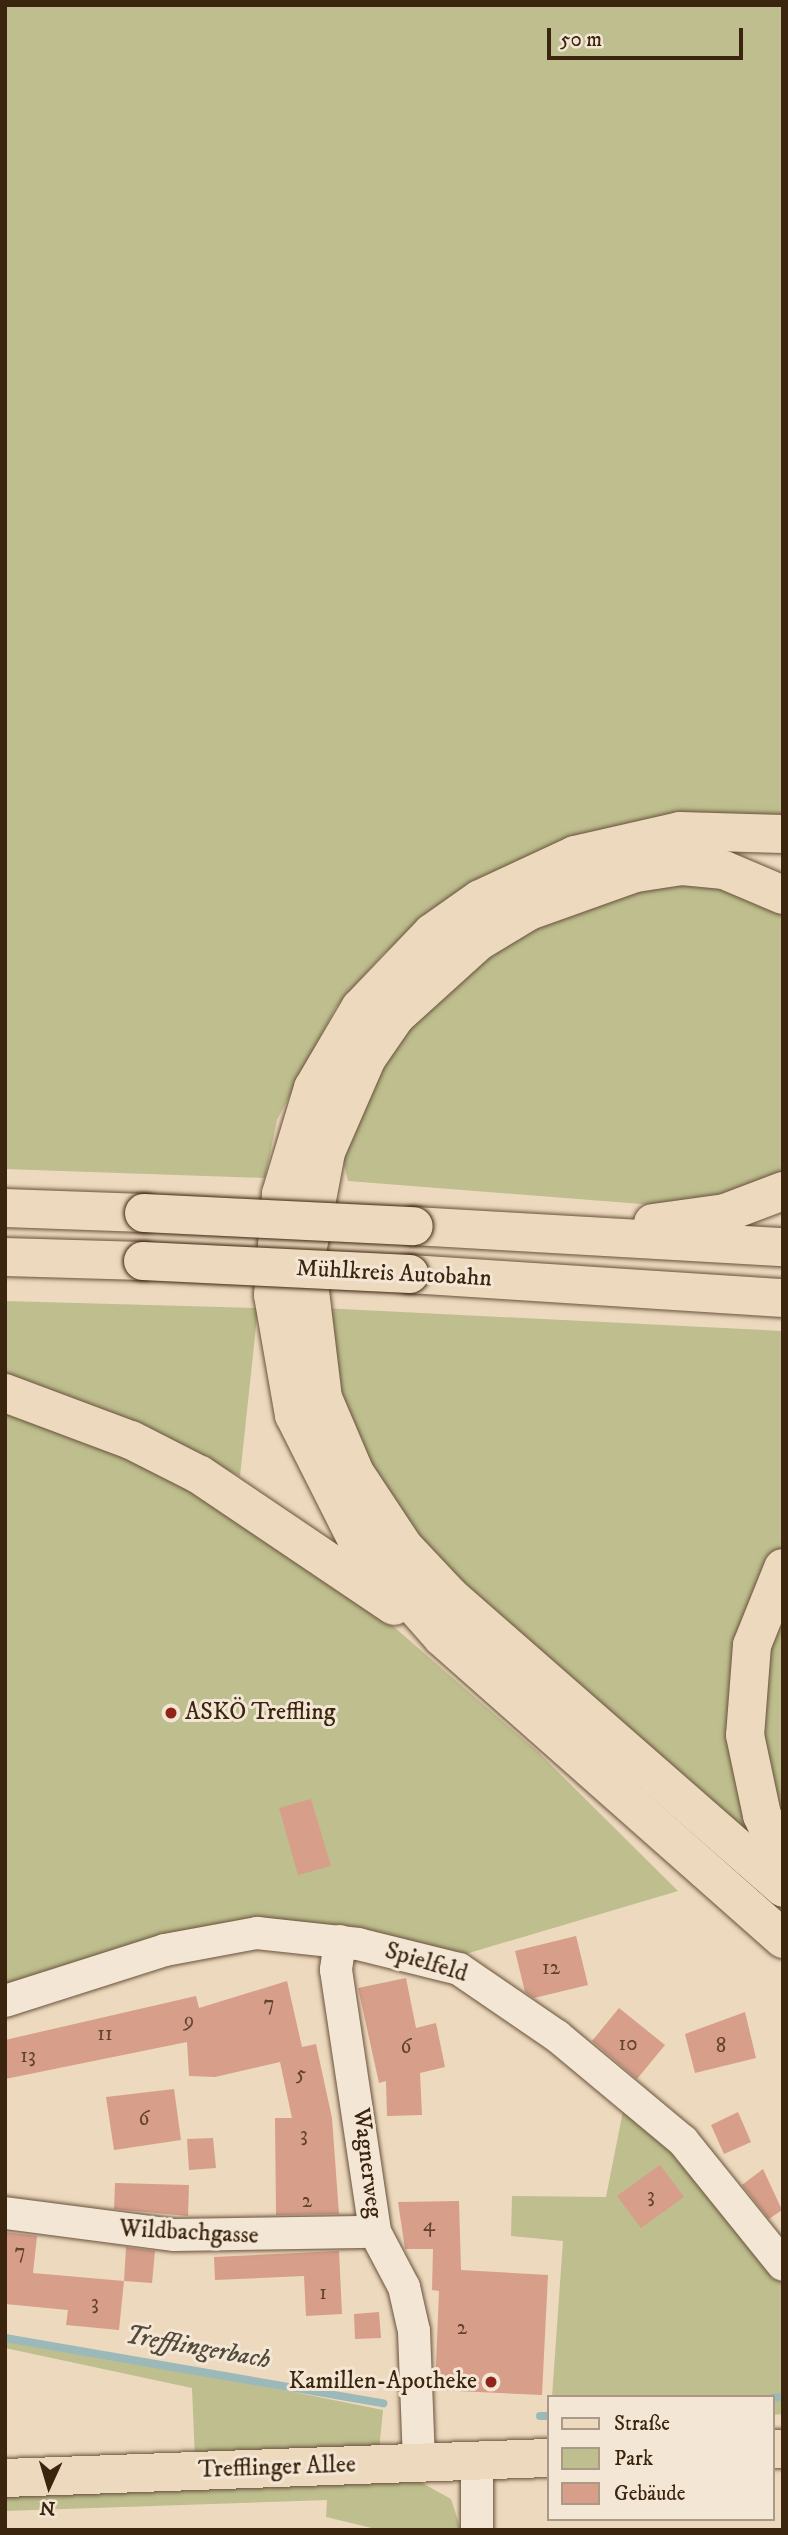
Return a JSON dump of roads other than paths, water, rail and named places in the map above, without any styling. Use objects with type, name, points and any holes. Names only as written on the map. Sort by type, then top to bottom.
[{"type":"main road","points":[[783,834],[736,829],[633,839],[575,855],[480,899],[393,970],[360,1008],[313,1088],[281,1194],[274,1249],[284,1374],[294,1415],[334,1503],[358,1542],[442,1637],[783,1939]]},
{"type":"main road","points":[[783,895],[724,870],[682,866],[635,873],[529,911],[479,941],[396,1016],[367,1058],[326,1152],[306,1258],[324,1398],[355,1473],[404,1547],[450,1596],[783,1888]]},
{"type":"main road","points":[[593,1235],[725,1213],[783,1191]]},
{"type":"main road","name":"Mühlkreis Autobahn","points":[[5,1208],[414,1226],[783,1247]]},
{"type":"main road","name":"Mühlkreis Autobahn","points":[[5,1257],[410,1273],[783,1298]]},
{"type":"main road","points":[[5,1392],[131,1440],[228,1491],[442,1637]]},
{"type":"main road","points":[[783,1569],[752,1645],[745,1735],[762,1815],[783,1862]]},
{"type":"main road","name":"Trefflinger Allee","points":[[5,2478],[546,2459]]},
{"type":"street","name":"Spielfeld","points":[[5,2001],[208,1940],[257,1933],[340,1941],[459,1969],[510,2001],[683,2141],[783,2265]]},
{"type":"street","name":"Wagnerweg","points":[[340,1941],[336,1970],[375,2232],[410,2312],[419,2463]]},
{"type":"street","name":"Wildbachgasse","points":[[5,2213],[175,2235],[375,2232]]},
{"type":"street","points":[[477,2461],[477,2530]]},
{"type":"waterway","name":"Trefflingerbach","points":[[5,2338],[383,2403]]},
{"type":"waterway","name":"Trefflingerbach","points":[[774,2398],[783,2397]]},
{"type":"waterway","name":"Trefflingerbach","points":[[540,2416],[546,2416]]},
{"type":"place","name":"ASKÖ Treffling","points":[[171,1713]]},
{"type":"place","name":"Kamillen-Apotheke","points":[[491,2382]]}]
